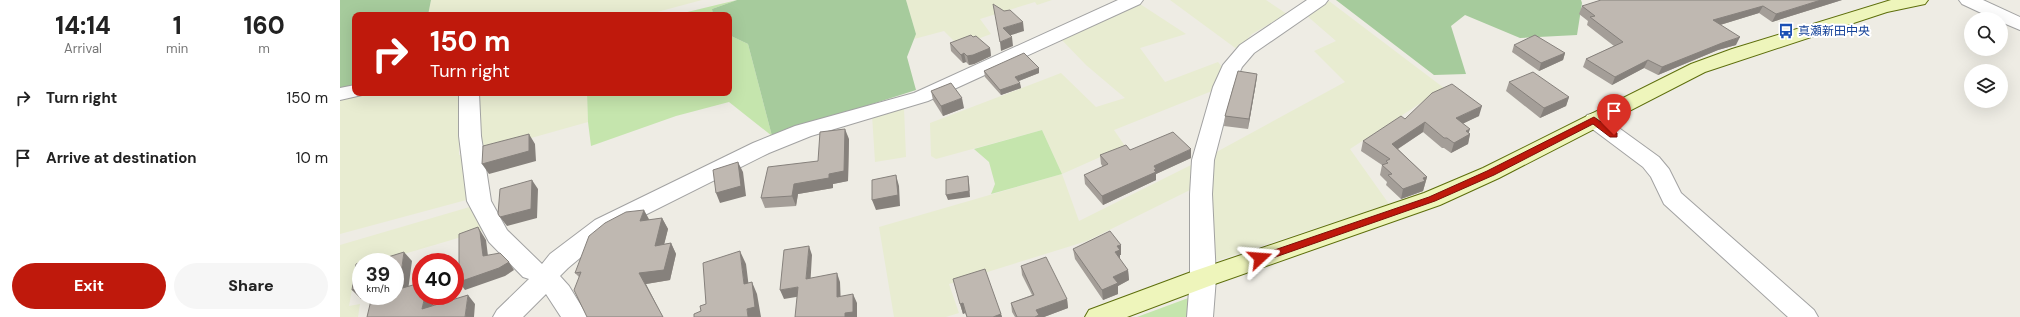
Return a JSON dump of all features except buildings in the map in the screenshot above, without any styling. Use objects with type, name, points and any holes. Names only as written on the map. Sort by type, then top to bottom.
[{"type":"street","points":[[506,317],[578,244],[603,226],[761,148],[803,131],[921,97],[960,81],[1118,6],[1134,0]]},
{"type":"street","points":[[1200,317],[1204,278],[1201,194],[1203,160],[1213,121],[1228,75],[1247,49],[1319,0]]},
{"type":"street","points":[[1098,317],[1204,278],[1432,199],[1491,173],[1698,68],[1883,7],[1919,0]]},
{"type":"street","points":[[1968,0],[2020,24]]},
{"type":"street","points":[[340,94],[352,92]]},
{"type":"street","points":[[469,96],[470,136],[479,201],[498,236],[532,270],[545,276],[560,293],[575,317]]},
{"type":"street","points":[[1594,120],[1651,162],[1661,174],[1672,198],[1805,317]]},
{"type":"green space","points":[[340,0],[431,0],[429,12],[352,12],[352,87],[340,89]]},
{"type":"green space","points":[[431,0],[702,0],[657,12],[429,12]]},
{"type":"green space","points":[[737,0],[712,9],[712,12],[687,12]]},
{"type":"green space","points":[[737,0],[906,0],[916,34],[907,57],[916,90],[772,136],[748,44],[732,36],[732,12],[712,12],[712,9]]},
{"type":"green space","points":[[906,0],[1052,0],[1037,5],[1035,2],[980,19],[991,34],[959,46],[944,31],[914,39],[916,34]]},
{"type":"green space","points":[[1170,0],[1266,0],[1287,14],[1252,34],[1238,50]]},
{"type":"green space","points":[[1336,0],[1581,0],[1582,3],[1577,35],[1520,38],[1465,15],[1451,26],[1466,74],[1434,75]]},
{"type":"green space","points":[[1329,1],[1444,88],[1350,149],[1389,204],[1213,262],[1211,155],[1345,82],[1314,51],[1336,41],[1306,15]]},
{"type":"green space","points":[[1137,2],[1186,34],[1140,48],[1165,82],[1218,62],[1223,68],[1212,91],[1114,130],[1125,146],[1062,174],[1042,130],[936,159],[931,156],[930,123],[1061,73],[1096,107],[1125,98],[1086,65],[1059,37]]},
{"type":"green space","points":[[732,36],[748,44],[772,136],[729,102],[676,116],[591,146],[587,96],[732,96]]},
{"type":"green space","points":[[352,95],[352,96],[459,96],[459,155],[463,155],[470,199],[340,234],[340,97]]},
{"type":"green space","points":[[476,96],[587,96],[588,122],[481,152]]},
{"type":"green space","points":[[904,108],[906,157],[875,162],[872,115]]},
{"type":"green space","points":[[1042,130],[1062,174],[991,194],[995,184],[989,162],[974,149]]},
{"type":"green space","points":[[1193,164],[1192,189],[1087,241],[949,284],[959,313],[946,317],[894,317],[879,227],[1062,174],[1079,221]]},
{"type":"green space","points":[[473,206],[485,230],[404,254],[352,253],[352,290],[349,306],[360,305],[358,317],[340,317],[340,245]]},
{"type":"green space","points":[[1191,297],[1189,317],[1137,317]]},
{"type":"place","name":"真瀬新田中央","points":[[1786,31]]},
{"type":"route","points":[[1260,258],[1432,199],[1491,173],[1594,120],[1614,135]]}]
